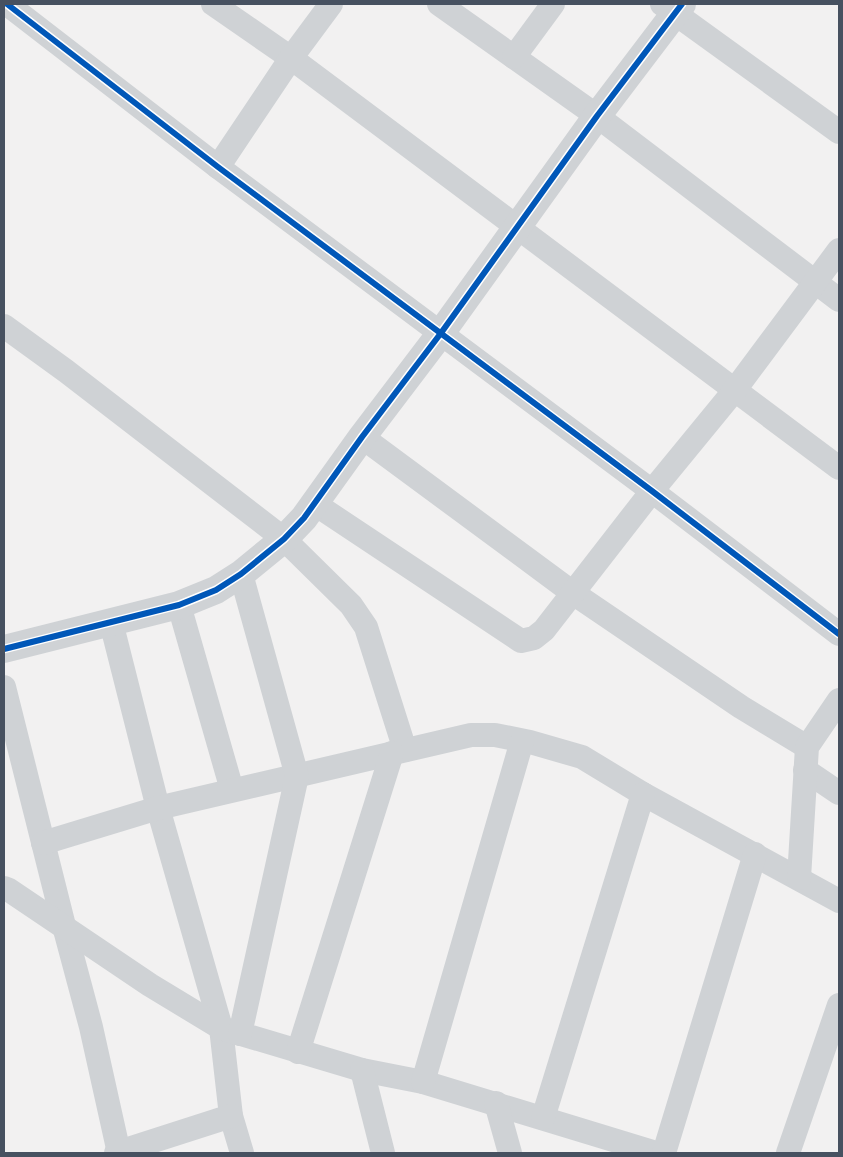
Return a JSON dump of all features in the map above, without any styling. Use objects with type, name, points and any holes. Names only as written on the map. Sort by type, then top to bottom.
[{"type":"street","points":[[7,4],[218,167],[652,491],[839,634]]},
{"type":"street","points":[[213,4],[290,58],[839,468]]},
{"type":"street","points":[[218,167],[290,58],[331,4]]},
{"type":"street","points":[[439,4],[596,116],[839,300]]},
{"type":"street","points":[[514,57],[553,4]]},
{"type":"street","points":[[4,649],[179,605],[216,590],[241,574],[284,539],[315,504],[362,437],[441,333],[673,7],[839,132]]},
{"type":"street","points":[[315,504],[521,641],[534,638],[544,630],[574,593],[652,491],[734,391],[839,250]]},
{"type":"street","points":[[4,326],[66,371],[284,539],[351,605],[366,627],[398,752],[298,1052]]},
{"type":"street","points":[[362,437],[574,593],[740,708],[806,759],[839,793]]},
{"type":"street","points":[[241,574],[297,776],[231,1031],[231,1116],[242,1153]]},
{"type":"street","points":[[179,605],[232,790]]},
{"type":"street","points":[[111,622],[158,808],[231,1031]]},
{"type":"street","points":[[4,687],[91,1027],[118,1153],[231,1116]]},
{"type":"street","points":[[799,878],[806,759],[839,700]]},
{"type":"street","points":[[43,843],[158,808],[232,790],[471,735],[495,735],[582,758],[643,794],[839,901]]},
{"type":"street","points":[[423,1082],[522,741]]},
{"type":"street","points":[[543,1118],[643,794]]},
{"type":"street","points":[[4,888],[150,984],[231,1031],[362,1070],[423,1082],[496,1103],[651,1152],[755,854]]},
{"type":"street","points":[[788,1153],[839,1005]]},
{"type":"street","points":[[362,1070],[383,1153]]},
{"type":"street","points":[[496,1103],[510,1153]]},
{"type":"cycle path","points":[[7,4],[218,167],[652,491],[839,634]]},
{"type":"cycle path","points":[[4,649],[179,605],[216,590],[241,574],[284,539],[304,518],[362,437],[441,333],[597,116],[682,4]]}]
